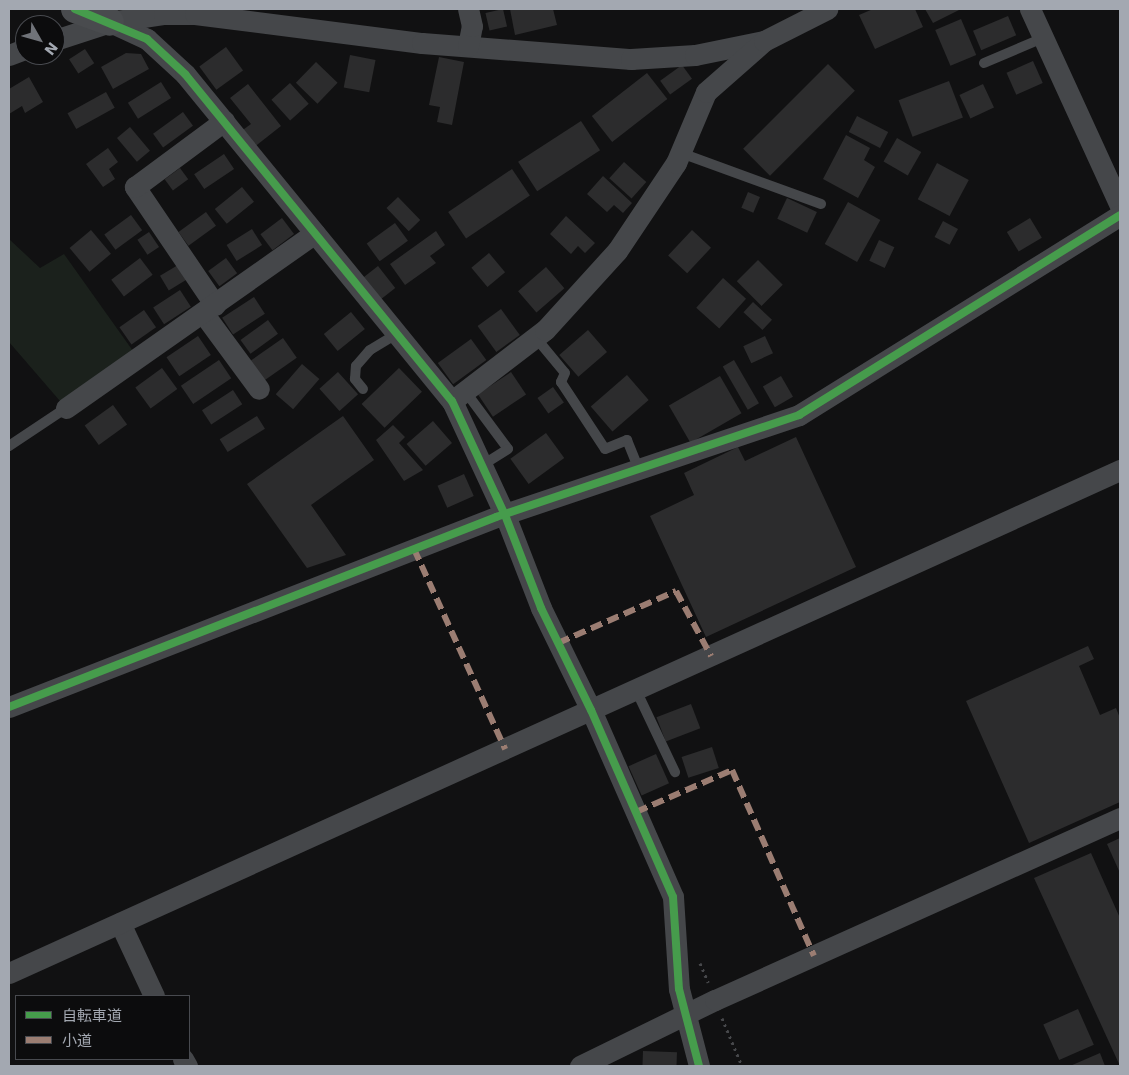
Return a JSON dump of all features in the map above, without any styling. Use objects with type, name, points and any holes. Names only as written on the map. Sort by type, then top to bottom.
[{"type":"street","points":[[75,9],[147,39],[165,54],[224,121],[397,334],[458,396],[482,465],[505,515],[541,608],[591,710],[673,897],[679,988],[699,1066]]},
{"type":"street","points":[[468,9],[472,26],[468,46]]},
{"type":"street","points":[[458,396],[536,338],[617,250],[680,153],[706,92],[764,41],[827,9]]},
{"type":"street","points":[[1030,9],[1120,206]]},
{"type":"street","points":[[65,37],[110,22],[165,11],[468,46],[631,59],[696,54],[764,41]]},
{"type":"street","points":[[224,121],[135,187],[259,389]]},
{"type":"street","points":[[9,707],[505,515],[799,415],[1120,215]]},
{"type":"street","points":[[66,408],[315,233]]},
{"type":"street","points":[[9,973],[1120,470]]},
{"type":"street","points":[[580,1066],[686,1017],[715,1000],[1120,818]]},
{"type":"street","points":[[120,923],[154,995]]},
{"type":"lane","points":[[984,63],[1043,38]]},
{"type":"lane","points":[[680,153],[820,204]]},
{"type":"lane","points":[[363,389],[355,379],[356,366],[370,350],[397,334]]},
{"type":"lane","points":[[536,338],[565,373],[561,382],[605,449],[627,440],[639,470]]},
{"type":"lane","points":[[458,396],[508,449],[482,465]]},
{"type":"lane","points":[[9,446],[66,408]]},
{"type":"lane","points":[[636,690],[675,772]]},
{"type":"path","points":[[715,1000],[742,1066]]},
{"type":"shaded area","points":[[9,239],[40,268],[64,254],[138,358],[66,408],[9,342]]},
{"type":"building","points":[[503,9],[507,27],[490,31],[485,13]]},
{"type":"building","points":[[510,9],[553,9],[557,25],[515,35]]},
{"type":"building","points":[[873,9],[915,9],[923,27],[875,49],[859,15]]},
{"type":"building","points":[[925,9],[961,9],[933,23]]},
{"type":"building","points":[[1008,16],[1016,35],[981,50],[973,31]]},
{"type":"building","points":[[961,19],[976,55],[950,66],[935,30]]},
{"type":"building","points":[[226,47],[243,70],[216,90],[199,66]]},
{"type":"building","points":[[85,49],[94,63],[78,74],[69,59]]},
{"type":"building","points":[[126,53],[141,54],[149,69],[113,89],[101,67]]},
{"type":"building","points":[[350,55],[376,60],[369,92],[344,87]]},
{"type":"building","points":[[439,57],[464,62],[452,125],[437,122],[440,107],[429,105]]},
{"type":"building","points":[[1033,61],[1043,83],[1016,95],[1007,73]]},
{"type":"building","points":[[316,62],[338,83],[317,104],[296,83]]},
{"type":"building","points":[[828,64],[855,91],[770,176],[743,149]]},
{"type":"building","points":[[682,65],[692,79],[670,95],[660,81]]},
{"type":"building","points":[[647,73],[667,99],[612,142],[592,116]]},
{"type":"building","points":[[29,77],[43,102],[25,113],[22,106],[9,114],[9,89]]},
{"type":"building","points":[[949,81],[963,117],[913,137],[899,100]]},
{"type":"building","points":[[161,82],[171,98],[138,119],[128,103]]},
{"type":"building","points":[[290,83],[309,104],[290,121],[271,100]]},
{"type":"building","points":[[248,84],[281,126],[253,148],[240,132],[251,124],[230,98]]},
{"type":"building","points":[[983,84],[994,108],[970,119],[959,95]]},
{"type":"building","points":[[106,92],[115,108],[76,129],[68,113]]},
{"type":"building","points":[[183,112],[193,126],[163,148],[153,134]]},
{"type":"building","points":[[857,116],[888,132],[880,148],[849,132]]},
{"type":"building","points":[[581,121],[600,150],[537,191],[518,162]]},
{"type":"building","points":[[130,127],[150,151],[137,162],[117,138]]},
{"type":"building","points":[[846,135],[870,148],[864,160],[875,167],[858,198],[823,179]]},
{"type":"building","points":[[897,138],[921,152],[908,175],[884,161]]},
{"type":"building","points":[[108,148],[118,162],[109,169],[115,179],[103,187],[86,164]]},
{"type":"building","points":[[224,154],[234,169],[204,189],[194,174]]},
{"type":"building","points":[[624,162],[646,182],[632,198],[609,178]]},
{"type":"building","points":[[937,163],[969,180],[950,216],[918,199]]},
{"type":"building","points":[[180,168],[188,179],[173,190],[165,179]]},
{"type":"building","points":[[512,169],[530,196],[466,239],[448,212]]},
{"type":"building","points":[[603,176],[632,203],[623,213],[614,205],[607,212],[587,194]]},
{"type":"building","points":[[242,187],[254,202],[227,224],[215,209]]},
{"type":"building","points":[[748,192],[760,197],[753,213],[741,208]]},
{"type":"building","points":[[398,197],[420,220],[409,231],[386,208]]},
{"type":"building","points":[[787,198],[817,212],[807,233],[777,219]]},
{"type":"building","points":[[848,202],[880,220],[857,262],[825,244]]},
{"type":"building","points":[[206,212],[216,226],[188,246],[178,232]]},
{"type":"building","points":[[131,215],[142,230],[115,250],[104,234]]},
{"type":"building","points":[[566,216],[595,243],[585,253],[578,246],[571,254],[550,234]]},
{"type":"building","points":[[282,218],[294,234],[272,250],[260,234]]},
{"type":"building","points":[[1030,218],[1042,238],[1019,252],[1007,232]]},
{"type":"building","points":[[943,221],[958,229],[950,245],[935,237]]},
{"type":"building","points":[[395,223],[408,241],[380,261],[367,244]]},
{"type":"building","points":[[252,229],[262,245],[237,261],[227,245]]},
{"type":"building","points":[[91,230],[111,254],[89,272],[70,248]]},
{"type":"building","points":[[692,230],[711,248],[687,273],[668,256]]},
{"type":"building","points":[[436,231],[445,245],[430,256],[436,263],[405,285],[390,264]]},
{"type":"building","points":[[149,232],[159,247],[147,255],[137,240]]},
{"type":"building","points":[[879,240],[894,247],[885,268],[869,261]]},
{"type":"building","points":[[489,253],[505,272],[487,287],[471,268]]},
{"type":"building","points":[[140,258],[153,275],[124,296],[111,280]]},
{"type":"building","points":[[226,258],[237,273],[219,286],[208,271]]},
{"type":"building","points":[[758,260],[783,285],[762,306],[737,281]]},
{"type":"building","points":[[178,265],[187,280],[169,290],[160,276]]},
{"type":"building","points":[[378,266],[395,288],[380,300],[363,278]]},
{"type":"building","points":[[546,267],[564,288],[536,312],[518,291]]},
{"type":"building","points":[[723,278],[746,299],[719,328],[696,308]]},
{"type":"building","points":[[180,290],[191,307],[164,324],[153,307]]},
{"type":"building","points":[[254,297],[265,314],[233,334],[222,318]]},
{"type":"building","points":[[753,302],[772,320],[762,330],[743,312]]},
{"type":"building","points":[[501,309],[520,335],[496,352],[478,326]]},
{"type":"building","points":[[144,310],[156,327],[131,344],[119,327]]},
{"type":"building","points":[[351,312],[365,329],[338,351],[324,334]]},
{"type":"building","points":[[268,320],[278,334],[250,354],[240,340]]},
{"type":"building","points":[[588,330],[607,352],[578,377],[559,355]]},
{"type":"building","points":[[198,336],[211,355],[179,376],[166,357]]},
{"type":"building","points":[[765,336],[773,353],[751,363],[743,346]]},
{"type":"building","points":[[283,338],[297,358],[263,381],[249,362]]},
{"type":"building","points":[[471,339],[486,360],[453,384],[438,363]]},
{"type":"building","points":[[219,360],[231,378],[193,404],[181,386]]},
{"type":"building","points":[[734,360],[759,403],[748,410],[723,366]]},
{"type":"building","points":[[302,364],[319,379],[293,409],[276,394]]},
{"type":"building","points":[[162,368],[177,389],[151,408],[135,387]]},
{"type":"building","points":[[399,368],[422,392],[385,428],[362,404]]},
{"type":"building","points":[[338,372],[358,394],[339,411],[319,389]]},
{"type":"building","points":[[511,372],[526,394],[493,417],[478,394]]},
{"type":"building","points":[[627,375],[649,400],[612,431],[591,406]]},
{"type":"building","points":[[720,376],[742,413],[690,443],[669,406]]},
{"type":"building","points":[[781,376],[793,397],[775,407],[763,387]]},
{"type":"building","points":[[553,387],[564,403],[548,413],[537,398]]},
{"type":"building","points":[[233,390],[242,404],[211,424],[202,410]]},
{"type":"building","points":[[113,405],[127,424],[99,445],[85,426]]},
{"type":"building","points":[[257,416],[265,429],[228,452],[220,439]]},
{"type":"building","points":[[343,416],[374,460],[311,505],[346,555],[307,568],[247,484]]},
{"type":"building","points":[[433,421],[452,443],[426,466],[407,444]]},
{"type":"building","points":[[393,425],[405,437],[399,443],[423,470],[404,481],[376,440]]},
{"type":"building","points":[[546,433],[564,458],[529,484],[510,459]]},
{"type":"building","points":[[796,437],[856,567],[706,637],[650,516],[694,495],[684,473],[738,447],[745,461]]},
{"type":"building","points":[[464,474],[474,496],[447,508],[438,486]]},
{"type":"building","points":[[1088,646],[1094,659],[1079,666],[1100,715],[1116,708],[1120,718],[1120,802],[1029,843],[966,701]]},
{"type":"building","points":[[691,704],[700,728],[666,742],[656,717]]},
{"type":"building","points":[[712,747],[719,768],[688,778],[682,757]]},
{"type":"building","points":[[656,754],[669,783],[642,795],[629,766]]},
{"type":"building","points":[[1120,838],[1120,873],[1107,844]]},
{"type":"building","points":[[1091,853],[1120,918],[1120,1066],[1034,878]]},
{"type":"building","points":[[1078,1009],[1094,1045],[1059,1060],[1043,1024]]},
{"type":"building","points":[[643,1051],[677,1052],[676,1066],[642,1066]]},
{"type":"building","points":[[1100,1053],[1105,1066],[1070,1066]]},
{"type":"marked path","points":[[414,549],[505,749]]},
{"type":"marked path","points":[[558,643],[676,591],[711,656]]},
{"type":"marked path","points":[[636,812],[732,770],[814,956]]},
{"type":"cycle path","points":[[75,9],[147,39],[185,74],[452,401],[505,515],[541,608],[591,710],[673,897],[679,989],[699,1066]]},
{"type":"cycle path","points":[[9,707],[496,517],[799,415],[1120,215]]}]
